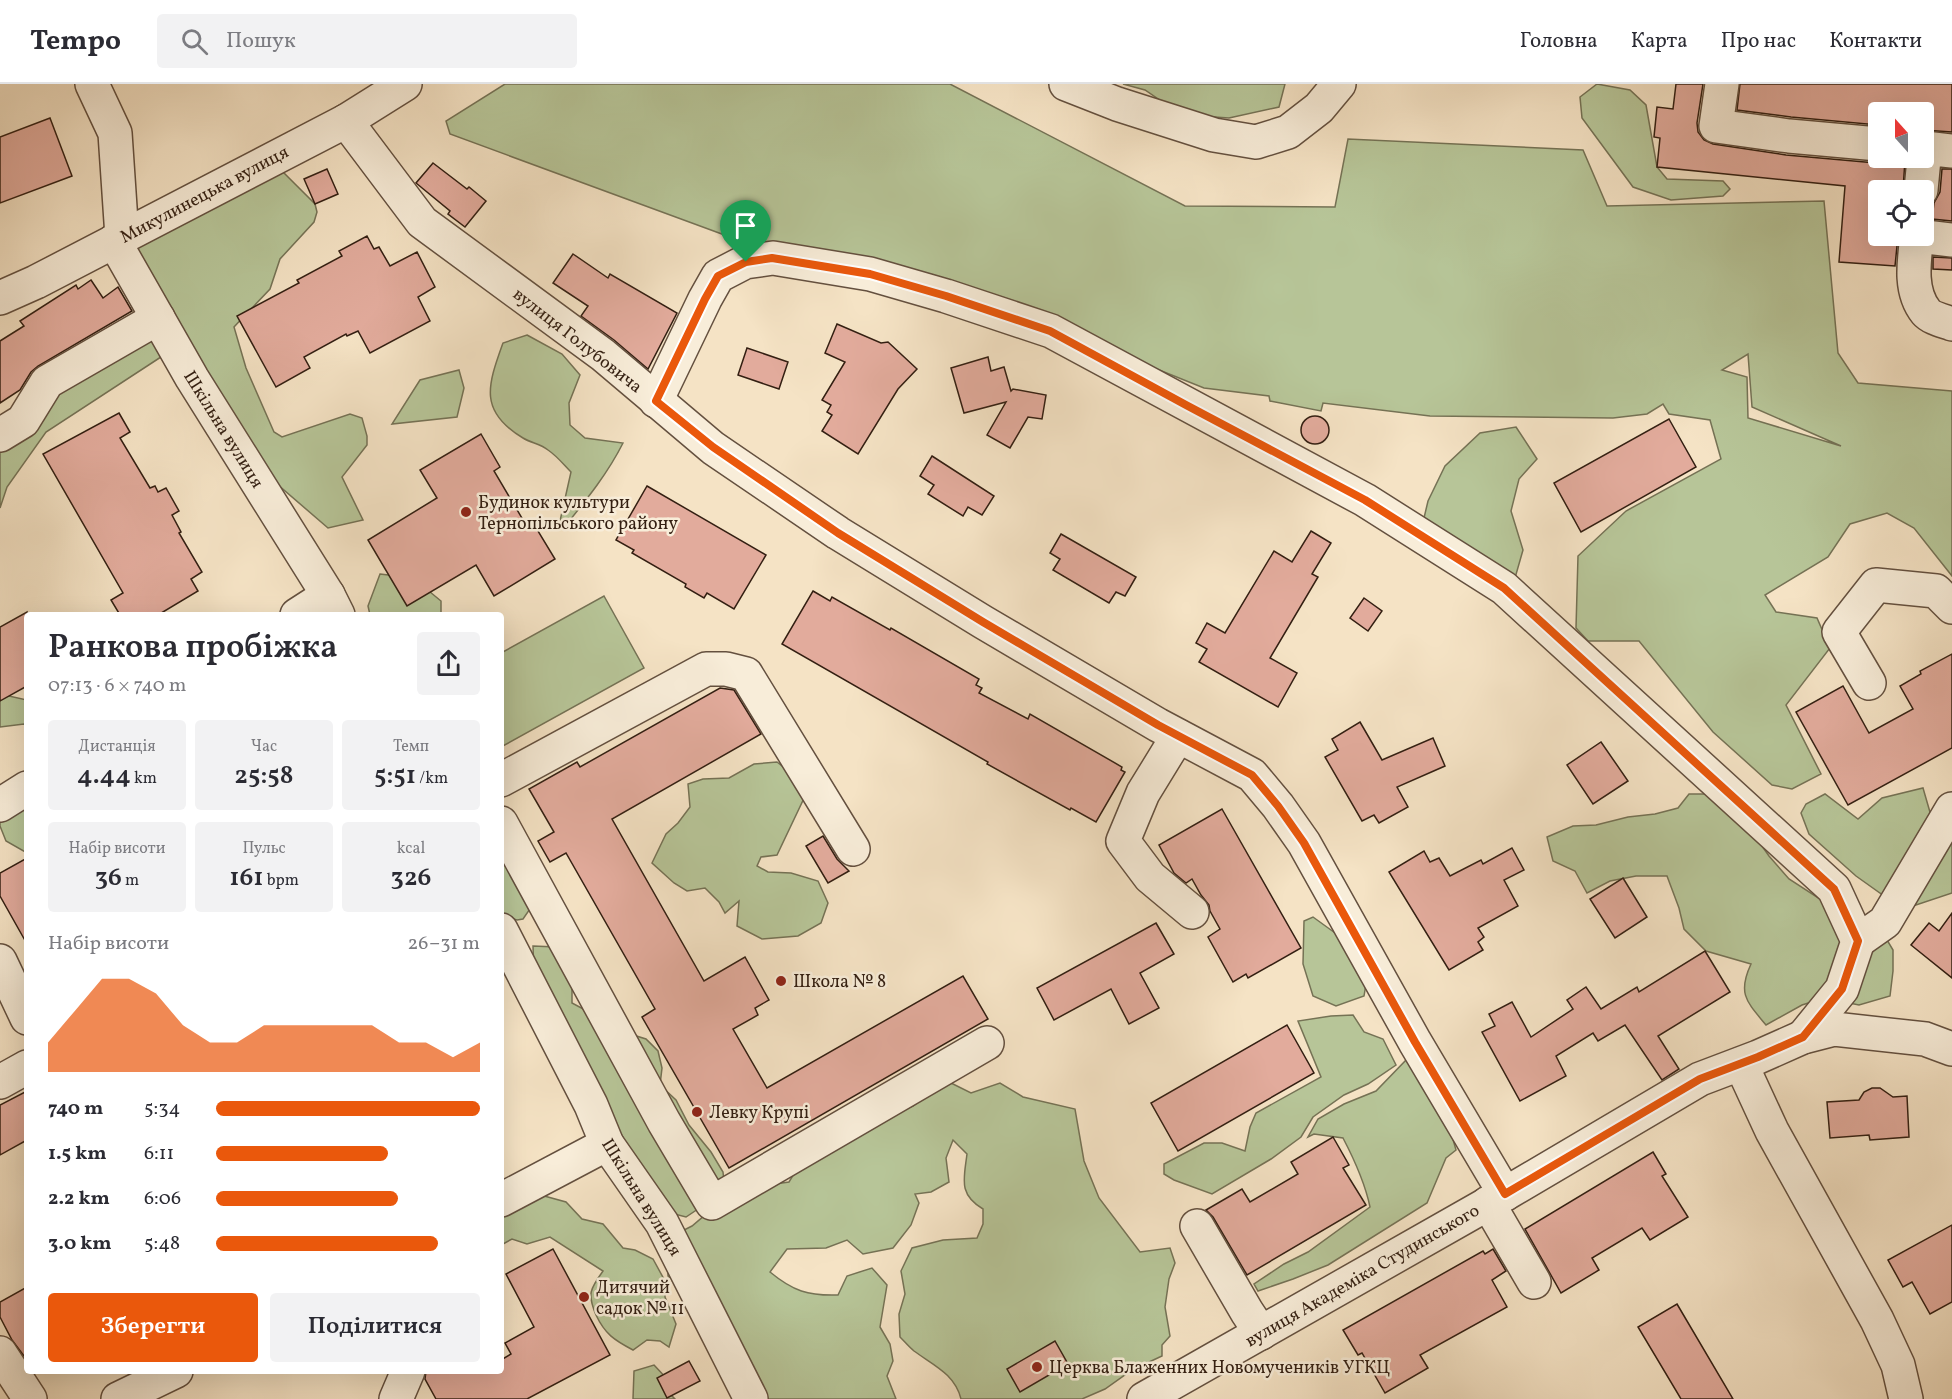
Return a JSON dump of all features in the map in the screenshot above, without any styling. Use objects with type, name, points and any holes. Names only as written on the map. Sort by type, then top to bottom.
[{"type":"street","points":[[92,84],[115,133],[118,239]]},
{"type":"street","points":[[1066,84],[1117,104],[1214,135],[1256,142],[1288,132],[1319,108],[1339,84]]},
{"type":"street","points":[[1722,84],[1716,126],[1868,143]]},
{"type":"street","name":"Микулинецька вулиця","points":[[0,298],[36,282],[346,121],[390,88]]},
{"type":"street","name":"вулиця Голубовича","points":[[346,121],[422,222],[603,355],[713,447],[838,533],[983,622],[1178,736],[1252,775],[1278,806],[1304,843],[1415,1042],[1497,1199],[1534,1281]]},
{"type":"street","points":[[1934,238],[1952,240]]},
{"type":"street","name":"Шкільна вулиця","points":[[118,239],[158,318],[192,378],[333,605]]},
{"type":"street","points":[[1916,246],[1914,264],[1916,292],[1927,314],[1952,324]]},
{"type":"street","points":[[656,401],[718,276],[746,262],[772,258],[870,274],[946,296],[1050,331],[1365,500],[1504,588],[1834,889],[1858,941],[1885,922],[1952,809]]},
{"type":"street","points":[[0,435],[23,421],[48,382],[158,318]]},
{"type":"street","points":[[1869,683],[1839,632],[1876,585],[1936,591],[1952,607]]},
{"type":"street","points":[[308,612],[333,605]]},
{"type":"street","points":[[504,778],[706,669],[726,669],[746,674],[853,849]]},
{"type":"street","points":[[1178,736],[1143,793],[1123,841],[1150,877],[1192,912]]},
{"type":"street","points":[[0,805],[24,790]]},
{"type":"street","points":[[504,829],[664,1122],[712,1203],[987,1043]]},
{"type":"street","name":"Шкільна вулиця","points":[[504,936],[591,1105],[607,1144],[662,1222],[751,1399]]},
{"type":"street","name":"вулиця Академіка Студинського","points":[[1803,1037],[1842,989],[1858,941]]},
{"type":"street","points":[[0,961],[24,1012]]},
{"type":"street","name":"вулиця Академіка Студинського","points":[[1144,1399],[1497,1199],[1700,1079],[1803,1037],[1834,1029],[1925,1039],[1952,1049]]},
{"type":"street","points":[[1741,1064],[1772,1131],[1877,1320],[1898,1365],[1906,1399]]},
{"type":"street","points":[[0,1082],[24,1069]]},
{"type":"street","points":[[504,1198],[607,1144]]},
{"type":"street","points":[[662,1222],[709,1198]]},
{"type":"street","points":[[1197,1226],[1261,1333]]},
{"type":"street","points":[[0,1353],[30,1399]]},
{"type":"street","points":[[118,1399],[170,1374]]},
{"type":"street","points":[[396,1399],[407,1374]]},
{"type":"green space","points":[[505,84],[950,84],[1185,206],[1335,207],[1348,139],[1583,150],[1607,206],[1824,201],[1838,353],[1858,383],[1952,391],[1952,576],[1914,528],[1887,513],[1850,524],[1828,557],[1765,595],[1776,612],[1817,618],[1830,648],[1786,705],[1821,774],[1792,789],[1772,785],[1713,732],[1639,641],[1588,641],[1576,628],[1578,556],[1626,511],[1721,459],[1710,420],[1669,414],[1663,404],[1647,414],[1613,418],[1430,416],[1323,403],[1321,411],[1270,401],[1269,396],[1204,388],[997,305],[749,244],[450,134],[446,121]],"holes":[[[1748,354],[1752,407],[1841,446],[1748,418],[1747,377],[1722,370]]]},
{"type":"green space","points":[[1123,84],[1285,84],[1279,107],[1229,118],[1199,116],[1167,105],[1145,90]]},
{"type":"green space","points":[[1597,84],[1630,90],[1646,105],[1657,167],[1667,179],[1723,181],[1730,189],[1723,196],[1671,200],[1633,187],[1582,118],[1580,97]]},
{"type":"green space","points":[[281,170],[315,204],[317,212],[314,222],[280,259],[270,289],[234,327],[246,368],[274,432],[282,437],[350,414],[362,418],[367,445],[342,477],[363,520],[328,528],[248,459],[130,254],[161,228]]},
{"type":"green space","points":[[163,328],[164,355],[46,432],[7,487],[0,508],[0,433],[100,365]]},
{"type":"green space","points":[[527,335],[562,354],[580,375],[569,403],[570,425],[585,438],[623,443],[604,475],[566,525],[560,521],[571,472],[545,448],[526,440],[509,428],[499,418],[493,407],[491,384],[503,343]]},
{"type":"green space","points":[[459,370],[464,388],[457,417],[392,424],[420,380]]},
{"type":"green space","points":[[1516,427],[1537,459],[1519,479],[1511,511],[1523,550],[1513,585],[1424,518],[1428,501],[1445,466],[1480,433]]},
{"type":"green space","points":[[380,574],[413,578],[441,601],[441,612],[369,612],[368,606]]},
{"type":"green space","points":[[604,596],[644,668],[504,745],[504,651]]},
{"type":"green space","points":[[0,694],[24,699],[24,724],[0,727]]},
{"type":"green space","points":[[777,762],[796,777],[806,794],[777,855],[761,857],[757,866],[768,872],[791,873],[818,881],[828,903],[821,923],[798,936],[762,939],[737,926],[739,901],[725,913],[719,902],[705,888],[687,891],[674,883],[652,863],[666,834],[690,807],[688,784],[703,779],[729,778],[754,764]]},
{"type":"green space","points":[[24,785],[24,851],[6,841],[0,826],[0,797]]},
{"type":"green space","points":[[1923,788],[1934,826],[1952,833],[1952,893],[1913,906],[1894,903],[1856,876],[1809,834],[1801,813],[1806,804],[1825,794],[1858,819],[1882,798]]},
{"type":"green space","points":[[1689,794],[1706,794],[1736,809],[1769,856],[1789,879],[1860,925],[1883,933],[1893,950],[1890,996],[1859,1005],[1824,998],[1802,1005],[1766,1025],[1746,997],[1745,983],[1751,964],[1706,951],[1684,929],[1667,876],[1636,876],[1610,881],[1587,893],[1575,871],[1553,861],[1547,837],[1573,826],[1596,825],[1678,808]]},
{"type":"green space","points":[[504,823],[532,906],[523,919],[504,917]]},
{"type":"green space","points":[[1313,917],[1342,938],[1369,966],[1364,996],[1336,1006],[1313,996],[1303,964],[1304,921]]},
{"type":"green space","points":[[533,946],[556,947],[572,976],[572,1003],[630,1034],[646,1039],[658,1051],[662,1068],[660,1085],[676,1100],[689,1125],[711,1152],[723,1172],[725,1191],[686,1217],[659,1210],[534,975]]},
{"type":"green space","points":[[1353,1015],[1364,1032],[1383,1039],[1396,1065],[1368,1084],[1344,1095],[1313,1117],[1301,1137],[1271,1159],[1212,1194],[1164,1174],[1164,1164],[1204,1143],[1222,1143],[1245,1151],[1250,1127],[1256,1113],[1321,1077],[1298,1021]]},
{"type":"green space","points":[[1408,1058],[1447,1118],[1456,1150],[1446,1158],[1427,1203],[1328,1265],[1258,1291],[1254,1284],[1284,1264],[1308,1252],[1370,1207],[1359,1171],[1343,1138],[1314,1134],[1308,1137],[1318,1119],[1344,1104],[1376,1091]]},
{"type":"green space","points":[[951,1083],[971,1093],[1000,1083],[1023,1097],[1075,1109],[1084,1161],[1099,1198],[1140,1252],[1170,1248],[1175,1263],[1169,1279],[1165,1307],[1170,1336],[1162,1345],[1162,1356],[1132,1370],[1105,1389],[1082,1399],[961,1399],[949,1377],[914,1351],[900,1337],[899,1314],[905,1294],[901,1271],[912,1248],[943,1240],[977,1238],[983,1224],[983,1209],[966,1192],[964,1178],[967,1154],[953,1140],[946,1158],[949,1182],[931,1192],[915,1194],[919,1203],[911,1225],[893,1248],[863,1254],[847,1240],[826,1248],[787,1249],[770,1272],[786,1284],[801,1291],[838,1295],[847,1276],[872,1268],[887,1285],[880,1327],[890,1344],[893,1361],[887,1376],[896,1399],[734,1399],[686,1295],[668,1276],[668,1260],[678,1233],[692,1226],[711,1210],[761,1186],[789,1182],[798,1167],[880,1118],[913,1106],[937,1087]]},
{"type":"green space","points":[[537,1194],[566,1202],[582,1219],[603,1224],[623,1248],[635,1250],[653,1259],[665,1281],[665,1297],[676,1324],[669,1347],[660,1341],[647,1340],[633,1350],[611,1336],[603,1327],[591,1302],[591,1292],[603,1271],[550,1237],[527,1244],[512,1239],[504,1243],[504,1208]]},
{"type":"green space","points":[[654,1365],[669,1381],[669,1393],[675,1399],[633,1399],[634,1371]]},
{"type":"building","points":[[1676,84],[1703,84],[1697,123],[1698,132],[1704,140],[1713,144],[1786,155],[1868,162],[1868,168],[1904,168],[1904,180],[1868,180],[1868,246],[1897,246],[1895,266],[1839,262],[1845,186],[1657,167],[1660,138],[1654,137],[1657,107],[1673,109]]},
{"type":"building","points":[[1740,84],[1952,84],[1952,132],[1934,131],[1934,102],[1868,102],[1868,124],[1737,110]]},
{"type":"building","points":[[50,118],[72,176],[0,203],[0,137]]},
{"type":"building","points":[[433,163],[486,201],[465,227],[448,214],[450,211],[416,183]]},
{"type":"building","points":[[327,169],[338,194],[315,204],[304,179]]},
{"type":"building","points":[[1942,169],[1952,169],[1952,221],[1934,219],[1934,203],[1940,192]]},
{"type":"building","points":[[367,236],[374,249],[379,247],[390,266],[417,252],[435,287],[418,297],[430,321],[370,353],[358,331],[347,336],[346,334],[304,357],[310,368],[276,387],[237,316],[299,283],[297,280],[342,256],[339,251]]},
{"type":"building","points":[[573,254],[608,278],[610,274],[677,313],[648,369],[581,316],[588,306],[553,283]]},
{"type":"building","points":[[1933,257],[1952,258],[1952,270],[1933,269]]},
{"type":"building","points":[[91,280],[103,298],[118,287],[132,311],[38,366],[31,372],[20,390],[0,403],[0,341],[24,326],[20,321],[76,285],[78,289]]},
{"type":"building","points":[[837,324],[881,343],[888,342],[917,369],[898,389],[858,454],[822,431],[832,415],[827,412],[831,405],[822,400],[845,362],[825,353]]},
{"type":"building","points":[[747,348],[788,362],[779,389],[738,375]]},
{"type":"building","points":[[988,357],[991,371],[1004,367],[1011,391],[1013,389],[1046,395],[1042,419],[1028,417],[1010,448],[987,435],[1006,402],[964,413],[951,368]]},
{"type":"building","points":[[119,413],[130,432],[120,438],[150,488],[155,486],[158,492],[166,488],[179,511],[172,515],[181,532],[179,533],[202,572],[191,579],[198,591],[163,612],[118,612],[111,600],[123,593],[43,454]]},
{"type":"building","points":[[1315,416],[1325,420],[1329,430],[1325,440],[1315,444],[1305,440],[1301,430],[1305,420]]},
{"type":"building","points":[[1669,419],[1696,467],[1581,532],[1554,483]]},
{"type":"building","name":"Будинок культури Тернопільського району","points":[[481,434],[500,467],[494,471],[529,530],[535,526],[555,559],[494,596],[476,565],[407,606],[368,540],[437,498],[420,470]]},
{"type":"building","points":[[932,456],[994,496],[982,515],[968,507],[963,516],[928,494],[934,485],[920,476]]},
{"type":"building","points":[[647,486],[766,555],[734,609],[707,593],[704,598],[685,587],[686,584],[632,553],[634,550],[616,540]]},
{"type":"building","points":[[1311,531],[1331,543],[1312,574],[1318,577],[1270,658],[1297,673],[1278,707],[1199,662],[1207,649],[1196,643],[1207,623],[1225,633],[1274,551],[1292,562]]},
{"type":"building","points":[[1061,534],[1136,577],[1125,596],[1116,592],[1109,603],[1053,570],[1060,559],[1050,553]]},
{"type":"building","points":[[813,591],[830,601],[832,597],[890,630],[891,628],[979,679],[976,685],[982,688],[979,693],[1028,719],[1030,714],[1122,767],[1121,770],[1125,772],[1096,822],[987,764],[988,762],[782,644]]},
{"type":"building","points":[[1364,598],[1382,611],[1368,631],[1350,618]]},
{"type":"building","points":[[24,614],[24,688],[0,701],[0,627]]},
{"type":"building","points":[[1952,654],[1952,748],[1848,805],[1796,712],[1843,686],[1869,733],[1913,709],[1900,686],[1921,674],[1920,671]]},
{"type":"building","points":[[720,688],[734,690],[761,734],[612,819],[704,981],[745,957],[769,1000],[755,1008],[758,1015],[733,1029],[767,1088],[963,976],[988,1019],[729,1168],[642,1017],[655,1009],[566,853],[550,862],[538,841],[554,832],[529,789],[577,762],[580,767]]},
{"type":"building","points":[[1360,722],[1382,760],[1433,738],[1445,766],[1397,787],[1408,807],[1379,823],[1374,815],[1362,821],[1325,757],[1338,750],[1332,739]]},
{"type":"building","points":[[1601,742],[1628,781],[1593,804],[1567,765]]},
{"type":"building","points":[[1222,809],[1301,948],[1248,978],[1246,974],[1233,982],[1208,937],[1220,929],[1209,905],[1192,879],[1186,883],[1174,873],[1159,845]]},
{"type":"building","points":[[823,836],[837,859],[849,871],[828,883],[806,846]]},
{"type":"building","points":[[1512,848],[1524,870],[1504,880],[1518,906],[1478,928],[1484,937],[1478,942],[1483,950],[1449,970],[1389,872],[1424,851],[1430,862],[1439,858],[1450,876],[1481,860],[1483,864]]},
{"type":"building","points":[[24,860],[24,939],[0,896],[0,873]]},
{"type":"building","points":[[1623,878],[1647,917],[1615,938],[1590,899]]},
{"type":"building","points":[[1952,913],[1952,978],[1911,945],[1929,923],[1939,931]]},
{"type":"building","points":[[1156,923],[1174,954],[1140,973],[1159,1008],[1129,1024],[1111,989],[1054,1020],[1037,988]]},
{"type":"building","points":[[1705,951],[1730,992],[1658,1036],[1679,1069],[1662,1080],[1625,1025],[1598,1041],[1593,1033],[1556,1056],[1566,1076],[1520,1101],[1482,1032],[1495,1026],[1489,1014],[1512,1002],[1531,1037],[1573,1009],[1567,1000],[1586,987],[1601,1009],[1637,987],[1639,992]]},
{"type":"building","points":[[1287,1025],[1314,1073],[1178,1151],[1151,1103]]},
{"type":"building","points":[[1872,1088],[1880,1088],[1893,1097],[1907,1096],[1909,1137],[1870,1140],[1869,1135],[1830,1138],[1827,1102],[1859,1100],[1864,1092]]},
{"type":"building","points":[[24,1093],[24,1142],[0,1155],[0,1105]]},
{"type":"building","points":[[1333,1137],[1349,1165],[1343,1168],[1366,1205],[1247,1275],[1213,1217],[1206,1210],[1242,1189],[1250,1202],[1298,1174],[1291,1162]]},
{"type":"building","points":[[1653,1152],[1666,1174],[1662,1176],[1688,1217],[1650,1240],[1642,1228],[1592,1258],[1599,1270],[1561,1293],[1525,1229]]},
{"type":"building","points":[[1952,1225],[1952,1302],[1930,1314],[1912,1282],[1903,1287],[1888,1260]]},
{"type":"building","points":[[553,1249],[610,1355],[527,1399],[436,1399],[425,1379],[426,1374],[504,1374],[504,1358],[511,1354],[505,1343],[534,1327],[506,1274]]},
{"type":"building","points":[[1493,1249],[1506,1271],[1492,1280],[1507,1307],[1420,1355],[1428,1368],[1385,1393],[1362,1353],[1358,1355],[1343,1330],[1483,1251],[1485,1254]]},
{"type":"building","points":[[24,1289],[24,1356],[12,1340],[0,1317],[0,1302]]},
{"type":"building","points":[[1677,1304],[1733,1399],[1681,1399],[1638,1327]]},
{"type":"building","name":"Церква Блаженних Новомучеників УГКЦ","points":[[1055,1341],[1068,1364],[1020,1392],[1007,1369]]},
{"type":"building","points":[[689,1361],[700,1381],[667,1398],[657,1378]]},
{"type":"place","name":"Будинок культури Тернопільського району","points":[[466,512]]},
{"type":"place","name":"Школа № 8","points":[[781,981]]},
{"type":"place","name":"Левку Крупі","points":[[697,1112]]},
{"type":"place","name":"Дитячий садок № 11","points":[[584,1297]]},
{"type":"place","name":"Церква Блаженних Новомучеників УГКЦ","points":[[1037,1367]]},
{"type":"route","points":[[772,258],[870,274],[946,296],[1050,331],[1365,500],[1504,588],[1834,889],[1858,941],[1842,989],[1803,1037],[1700,1079],[1505,1194],[1415,1042],[1304,843],[1278,806],[1252,775],[1158,725],[838,533],[713,447],[656,401],[718,276],[746,262],[772,258]]}]
